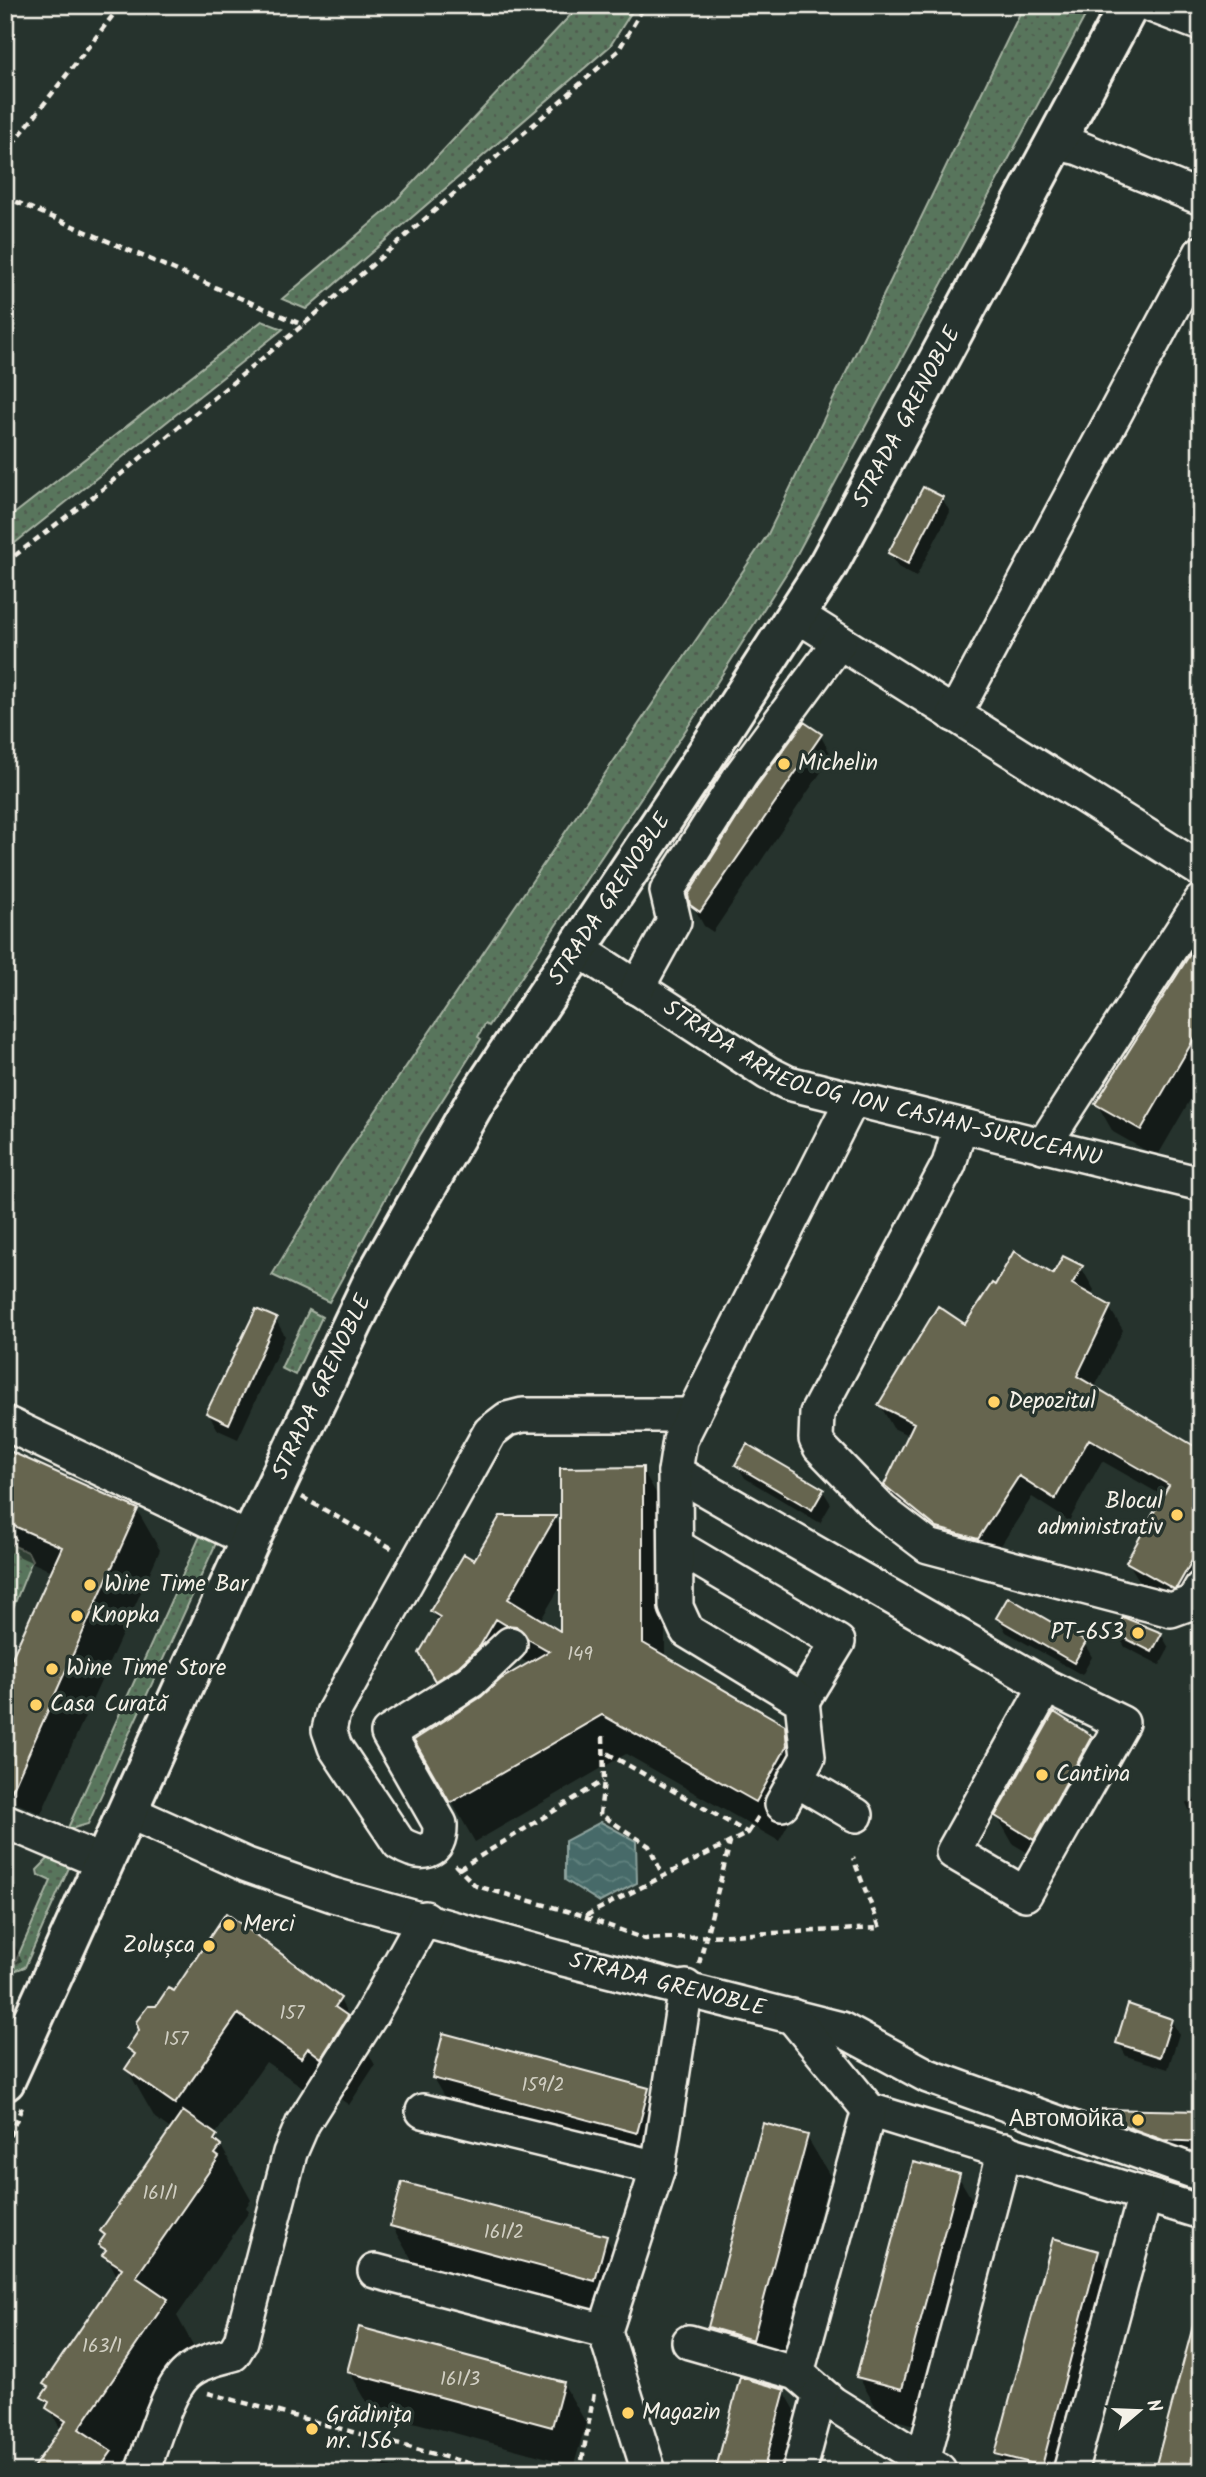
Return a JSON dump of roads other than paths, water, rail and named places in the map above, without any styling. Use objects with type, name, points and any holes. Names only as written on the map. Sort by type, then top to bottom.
[{"type":"main road","name":"STRADA GRENOBLE","points":[[15,2090],[127,1811],[250,1540],[372,1283],[474,1104],[692,776],[834,553],[1129,5]]},
{"type":"street","points":[[1151,5],[1201,24]]},
{"type":"street","points":[[1057,143],[1080,148],[1201,198]]},
{"type":"street","points":[[954,715],[1201,253]]},
{"type":"street","points":[[797,615],[1201,870]]},
{"type":"street","points":[[637,988],[674,921],[667,891],[725,799],[839,642]]},
{"type":"street","points":[[692,776],[725,799]]},
{"type":"street","points":[[1043,1146],[1201,901]]},
{"type":"street","name":"STRADA ARHEOLOG ION CASIAN-SURUCEANU","points":[[578,949],[768,1073],[807,1089],[1201,1184]]},
{"type":"street","points":[[802,1701],[687,1631],[676,1607],[676,1472],[680,1440],[852,1100]]},
{"type":"street","points":[[960,1126],[949,1164],[817,1413],[816,1439],[820,1447],[882,1511],[928,1546],[1171,1610],[1193,1602],[1201,1588]]},
{"type":"street","points":[[509,1644],[471,1682],[388,1733],[440,1824],[440,1837],[435,1846],[424,1852],[412,1851],[399,1843],[335,1748],[328,1730],[332,1713],[490,1432],[507,1419],[523,1415],[693,1415]]},
{"type":"street","points":[[5,1423],[250,1540]]},
{"type":"street","points":[[676,1472],[1046,1686],[1122,1723],[1025,1894],[953,1852],[1046,1686]]},
{"type":"street","points":[[676,1546],[838,1642],[802,1701],[808,1757],[789,1792],[856,1815]]},
{"type":"street","name":"STRADA GRENOBLE","points":[[127,1811],[247,1865],[333,1895],[425,1918],[556,1957],[692,1978],[792,2016],[841,2029],[928,2076],[1201,2174]]},
{"type":"street","points":[[5,1821],[105,1863]]},
{"type":"street","points":[[142,2472],[176,2384],[201,2364],[233,2354],[241,2341],[290,2153],[298,2133],[371,2015],[425,1918]]},
{"type":"street","points":[[649,2472],[605,2331],[658,2168],[692,1978]]},
{"type":"street","points":[[792,2016],[869,2110],[1201,2212]]},
{"type":"street","points":[[799,2472],[808,2383],[869,2110]]},
{"type":"street","points":[[423,2111],[658,2168]]},
{"type":"street","points":[[689,2342],[808,2383],[933,2466],[1004,2150]]},
{"type":"street","points":[[1070,2472],[1145,2195]]},
{"type":"street","points":[[375,2271],[605,2331]]},
{"type":"water","points":[[601,1822],[636,1841],[637,1883],[600,1902],[565,1880],[565,1841]]},
{"type":"place","name":"Michelin","points":[[784,764]]},
{"type":"place","name":"Depozitul","points":[[994,1402]]},
{"type":"place","name":"Blocul administrativ","points":[[1177,1515]]},
{"type":"place","name":"Wine Time Bar","points":[[90,1585]]},
{"type":"place","name":"Knopka","points":[[77,1616]]},
{"type":"place","name":"PT-653","points":[[1138,1633]]},
{"type":"place","name":"Wine Time Store","points":[[52,1669]]},
{"type":"place","name":"Casa Curată","points":[[36,1705]]},
{"type":"place","name":"Cantina","points":[[1042,1775]]},
{"type":"place","name":"Merci","points":[[229,1925]]},
{"type":"place","name":"Zolușca","points":[[209,1946]]},
{"type":"place","name":"Автомойка","points":[[1138,2120]]},
{"type":"place","name":"Magazin","points":[[628,2413]]},
{"type":"place","name":"Grădinița nr. 156","points":[[312,2429]]}]
